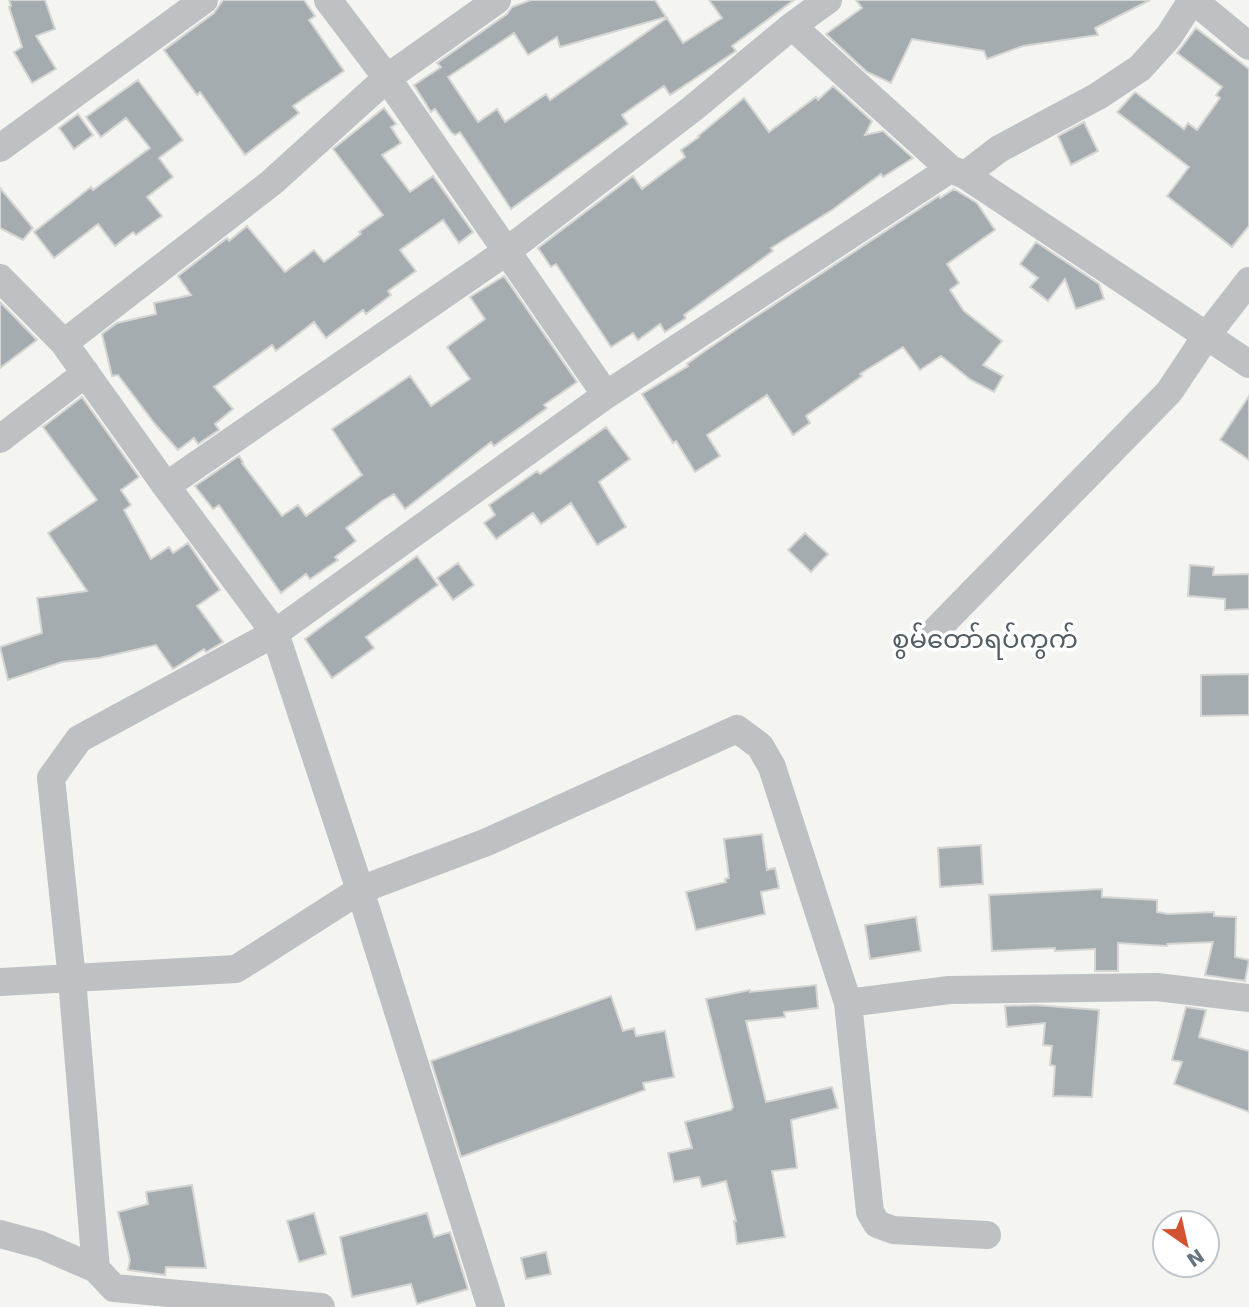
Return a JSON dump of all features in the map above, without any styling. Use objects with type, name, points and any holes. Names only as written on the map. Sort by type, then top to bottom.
[{"type":"street","points":[[0,148],[204,0]]},
{"type":"street","points":[[328,0],[387,78],[606,395]]},
{"type":"street","points":[[64,343],[271,183],[387,78],[497,0]]},
{"type":"street","points":[[166,486],[507,251],[828,0]]},
{"type":"street","points":[[107,1288],[51,778],[79,739],[275,633],[606,395],[958,172],[1098,96],[1140,68],[1169,36],[1192,0],[1249,46]]},
{"type":"street","points":[[792,26],[958,172],[1249,364]]},
{"type":"street","points":[[0,278],[64,343],[275,633],[360,890],[491,1307]]},
{"type":"street","points":[[936,630],[1169,392],[1206,335],[1249,281]]},
{"type":"street","points":[[0,439],[86,373]]},
{"type":"street","points":[[0,982],[236,969],[360,890],[486,842],[737,729],[760,746],[772,767],[848,1003],[870,1212],[877,1224],[893,1230],[987,1235]]},
{"type":"street","points":[[848,1003],[948,990],[1157,987],[1249,998]]},
{"type":"street","points":[[0,1234],[41,1245],[107,1288],[321,1307]]},
{"type":"building","points":[[9,0],[45,0],[55,29],[36,36],[56,69],[32,83],[14,52],[22,47]]},
{"type":"building","points":[[223,0],[304,0],[315,16],[309,20],[344,71],[293,106],[299,113],[245,155],[200,92],[197,95],[164,50],[214,13]]},
{"type":"building","points":[[531,0],[655,0],[666,17],[560,47],[557,37],[528,55],[514,33],[448,77],[478,122],[497,109],[505,122],[546,94],[550,100],[667,18],[683,43],[722,18],[709,0],[794,0],[732,46],[736,51],[670,95],[664,86],[622,115],[628,124],[511,209],[460,132],[455,135],[435,109],[431,112],[414,85],[441,67],[437,63],[507,14],[512,7]]},
{"type":"building","points":[[856,0],[1150,0],[1095,28],[1098,35],[1023,46],[987,59],[984,51],[912,39],[891,83],[867,72],[826,34],[862,8]]},
{"type":"building","points":[[1196,28],[1249,69],[1249,226],[1232,247],[1167,196],[1189,167],[1117,112],[1135,92],[1184,129],[1188,123],[1197,130],[1220,98],[1216,95],[1222,87],[1177,53]]},
{"type":"building","points":[[138,80],[183,140],[159,158],[173,177],[147,197],[162,216],[136,235],[133,232],[115,246],[98,224],[54,258],[34,232],[91,187],[93,190],[150,148],[126,118],[101,137],[86,117]]},
{"type":"building","points":[[833,86],[872,121],[865,135],[883,131],[913,158],[883,177],[881,174],[832,210],[771,248],[773,251],[684,315],[686,318],[665,332],[660,324],[638,340],[633,333],[611,347],[556,264],[551,267],[538,248],[633,176],[642,189],[685,157],[681,150],[744,98],[769,132],[816,97],[818,100]]},
{"type":"building","points":[[384,108],[396,124],[391,127],[401,143],[382,155],[410,192],[433,176],[473,232],[459,243],[443,220],[400,250],[416,271],[388,291],[391,295],[366,314],[363,310],[326,338],[314,322],[276,351],[272,345],[214,387],[233,409],[215,424],[219,430],[198,444],[194,438],[178,450],[118,375],[112,376],[102,334],[117,323],[156,314],[154,303],[191,295],[178,276],[247,226],[285,272],[314,250],[324,262],[361,234],[359,232],[383,215],[333,149]]},
{"type":"building","points":[[78,114],[93,135],[74,149],[59,128]]},
{"type":"building","points":[[1084,122],[1098,151],[1071,165],[1058,136]]},
{"type":"building","points":[[0,188],[33,228],[23,240],[0,228]]},
{"type":"building","points":[[954,189],[977,203],[995,230],[947,264],[959,283],[950,290],[964,311],[1002,341],[983,365],[1003,376],[994,392],[971,380],[941,356],[920,370],[903,347],[860,374],[862,376],[806,416],[810,423],[793,435],[767,395],[707,435],[720,456],[695,472],[642,394],[688,366],[687,364],[746,323],[939,196],[940,198]]},
{"type":"building","points":[[1036,242],[1099,284],[1104,299],[1076,309],[1065,279],[1048,301],[1030,287],[1038,278],[1020,264]]},
{"type":"building","points":[[504,276],[577,382],[544,405],[547,408],[494,446],[491,442],[405,509],[394,494],[382,501],[346,528],[356,541],[335,557],[338,560],[310,579],[306,574],[281,593],[219,505],[213,509],[195,486],[239,456],[282,516],[298,505],[306,516],[362,475],[332,429],[410,376],[431,406],[470,379],[447,347],[485,319],[470,297]]},
{"type":"building","points":[[0,302],[37,340],[0,368]]},
{"type":"building","points":[[1249,396],[1249,460],[1220,440]]},
{"type":"building","points":[[82,397],[139,477],[121,490],[131,505],[124,510],[151,559],[169,547],[173,553],[188,543],[220,590],[197,606],[223,642],[206,652],[204,649],[173,669],[156,645],[99,658],[62,662],[8,680],[0,647],[42,633],[37,598],[87,591],[48,533],[97,500],[43,427]]},
{"type":"building","points":[[606,427],[630,459],[599,482],[626,527],[597,545],[571,503],[541,524],[533,513],[496,539],[484,523],[495,515],[489,505],[537,471],[540,474]]},
{"type":"building","points":[[805,533],[828,554],[811,572],[788,550]]},
{"type":"building","points":[[417,556],[438,585],[366,637],[374,648],[332,678],[305,639]]},
{"type":"building","points":[[458,563],[474,585],[453,600],[437,578]]},
{"type":"building","points":[[1190,565],[1214,567],[1213,575],[1249,574],[1249,609],[1225,610],[1225,599],[1188,596]]},
{"type":"building","points":[[1249,674],[1249,715],[1201,716],[1201,675]]},
{"type":"building","points":[[762,834],[767,870],[775,868],[779,888],[761,892],[765,914],[696,930],[686,892],[726,882],[725,879],[729,878],[724,839]]},
{"type":"building","points":[[981,845],[983,884],[940,887],[938,848]]},
{"type":"building","points":[[1102,889],[1102,897],[1157,900],[1157,912],[1214,912],[1214,916],[1236,917],[1235,957],[1249,960],[1245,981],[1205,975],[1213,942],[1167,946],[1118,943],[1118,971],[1095,971],[1095,949],[992,951],[989,895]]},
{"type":"building","points":[[916,917],[921,951],[870,959],[865,925]]},
{"type":"building","points":[[816,985],[818,1008],[784,1012],[785,1017],[746,1021],[766,1102],[832,1087],[838,1108],[791,1120],[797,1168],[772,1171],[785,1237],[737,1244],[736,1221],[726,1181],[702,1187],[699,1177],[674,1182],[668,1153],[692,1148],[685,1122],[731,1110],[733,1107],[706,999],[750,990]]},
{"type":"building","points":[[611,996],[623,1031],[634,1028],[636,1036],[665,1031],[674,1077],[643,1083],[645,1090],[461,1157],[431,1061]]},
{"type":"building","points":[[1035,1005],[1099,1010],[1092,1097],[1053,1096],[1055,1066],[1050,1065],[1052,1046],[1043,1045],[1045,1023],[1007,1027],[1005,1006]]},
{"type":"building","points":[[1186,1007],[1206,1010],[1199,1037],[1249,1051],[1249,1112],[1174,1084],[1182,1062],[1172,1060]]},
{"type":"building","points":[[192,1185],[206,1268],[166,1267],[165,1275],[128,1270],[130,1260],[118,1212],[148,1204],[146,1192]]},
{"type":"building","points":[[314,1213],[326,1254],[299,1262],[287,1221]]},
{"type":"building","points":[[427,1213],[434,1237],[450,1232],[468,1289],[417,1304],[411,1284],[352,1297],[340,1237]]},
{"type":"building","points":[[546,1252],[551,1274],[526,1279],[521,1258]]},
{"type":"district","name":"စွမ်တော်ရပ်ကွက်","points":[[985,639]]}]
